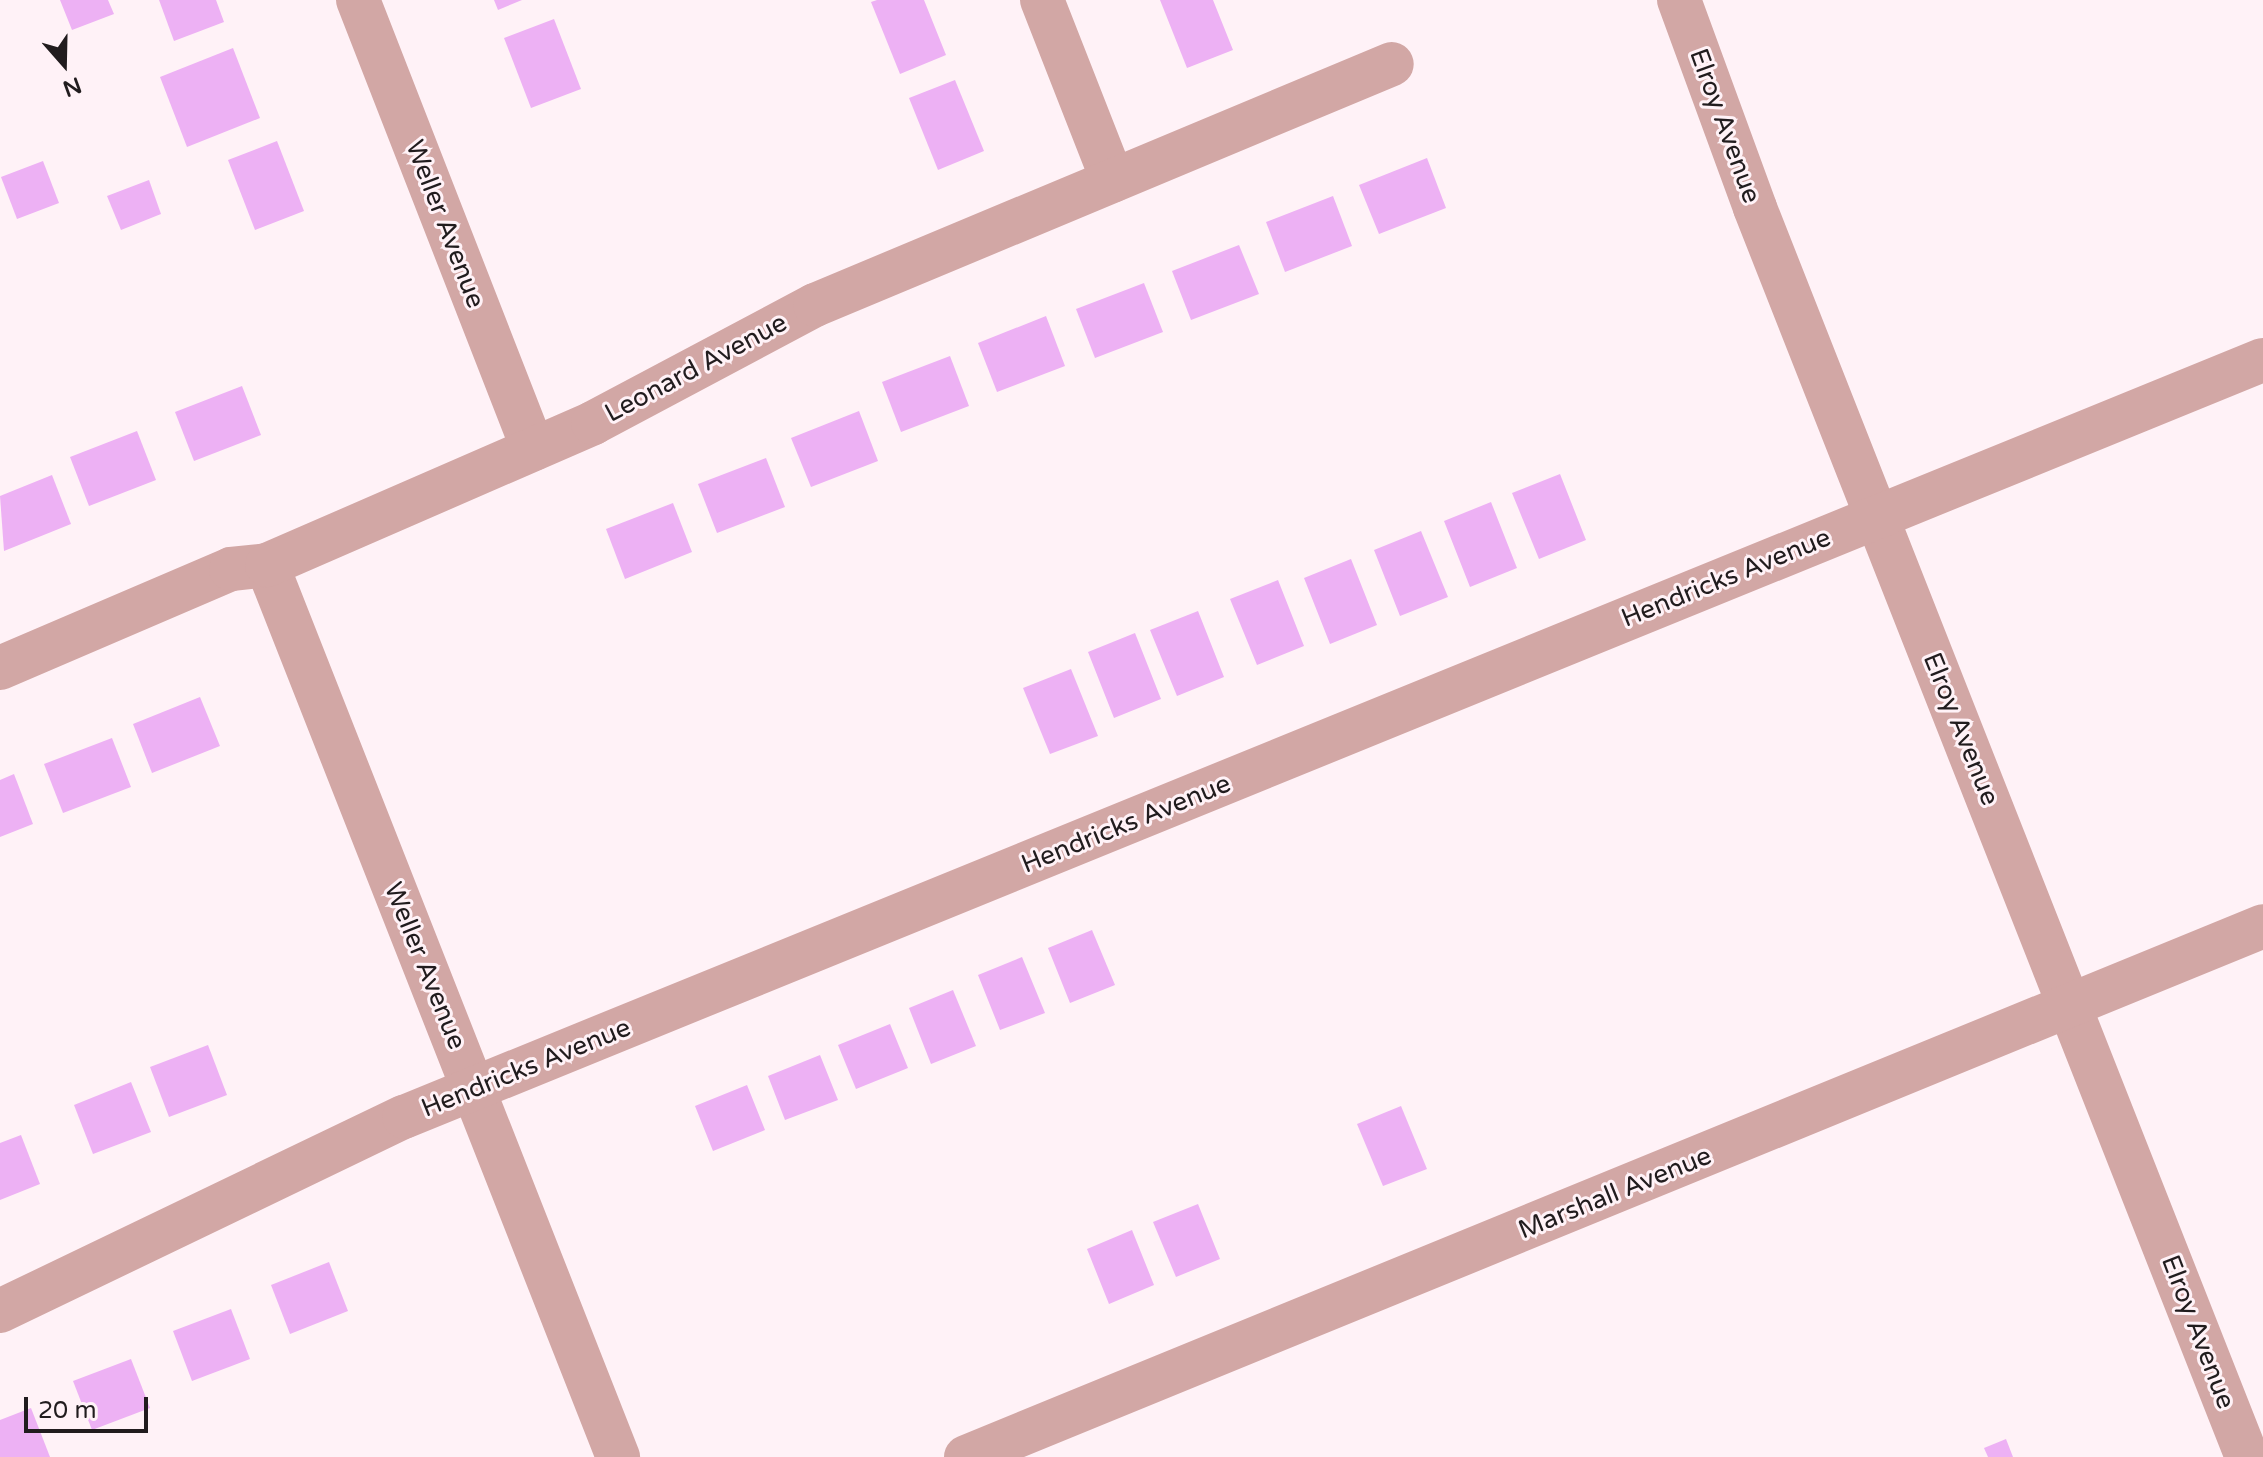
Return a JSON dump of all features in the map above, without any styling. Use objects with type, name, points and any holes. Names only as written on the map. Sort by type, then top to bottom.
[{"type":"street","name":"Weller Avenue","points":[[358,0],[533,449]]},
{"type":"street","points":[[1042,0],[1113,181]]},
{"type":"street","name":"Elroy Avenue","points":[[1679,0],[1876,517],[2072,1007],[2247,1457]]},
{"type":"street","name":"Leonard Avenue","points":[[0,668],[231,569],[267,565],[593,423],[815,305],[1392,64]]},
{"type":"street","name":"Hendricks Avenue","points":[[0,1311],[404,1117],[474,1092],[2263,360]]},
{"type":"street","name":"Weller Avenue","points":[[267,565],[618,1457]]},
{"type":"street","name":"Marshall Avenue","points":[[966,1457],[2072,1007],[2263,926]]},
{"type":"building","points":[[60,0],[108,0],[114,14],[72,30]]},
{"type":"building","points":[[159,0],[216,0],[224,22],[174,41]]},
{"type":"building","points":[[494,0],[522,0],[498,10]]},
{"type":"building","points":[[924,0],[946,55],[900,74],[871,2]]},
{"type":"building","points":[[1160,0],[1213,0],[1233,50],[1187,68]]},
{"type":"building","points":[[554,19],[581,89],[531,108],[504,38]]},
{"type":"building","points":[[233,48],[260,118],[187,147],[160,77]]},
{"type":"building","points":[[955,80],[984,151],[938,170],[909,98]]},
{"type":"building","points":[[277,141],[304,211],[255,230],[228,160]]},
{"type":"building","points":[[1427,158],[1446,208],[1379,234],[1359,185]]},
{"type":"building","points":[[43,161],[59,203],[17,219],[1,177]]},
{"type":"building","points":[[149,180],[161,214],[121,230],[107,196]]},
{"type":"building","points":[[1333,196],[1352,246],[1285,272],[1266,222]]},
{"type":"building","points":[[1239,245],[1259,294],[1191,320],[1172,271]]},
{"type":"building","points":[[1144,283],[1163,332],[1095,358],[1076,309]]},
{"type":"building","points":[[1046,316],[1065,366],[997,392],[978,343]]},
{"type":"building","points":[[950,356],[969,406],[901,432],[882,382]]},
{"type":"building","points":[[242,386],[261,435],[194,461],[175,412]]},
{"type":"building","points":[[859,411],[878,461],[811,487],[791,438]]},
{"type":"building","points":[[137,431],[156,480],[89,506],[70,457]]},
{"type":"building","points":[[766,458],[785,507],[717,533],[698,484]]},
{"type":"building","points":[[1560,474],[1586,540],[1539,559],[1512,493]]},
{"type":"building","points":[[52,475],[71,524],[4,551],[0,496]]},
{"type":"building","points":[[1491,502],[1517,568],[1470,587],[1444,521]]},
{"type":"building","points":[[673,503],[692,552],[625,579],[606,529]]},
{"type":"building","points":[[1421,531],[1448,597],[1400,616],[1374,550]]},
{"type":"building","points":[[1351,559],[1377,625],[1330,644],[1304,578]]},
{"type":"building","points":[[1278,580],[1304,646],[1257,665],[1230,599]]},
{"type":"building","points":[[1198,611],[1224,677],[1177,696],[1150,630]]},
{"type":"building","points":[[1135,633],[1161,699],[1114,718],[1088,652]]},
{"type":"building","points":[[1071,669],[1098,736],[1050,754],[1023,688]]},
{"type":"building","points":[[200,697],[220,746],[152,773],[133,724]]},
{"type":"building","points":[[112,738],[131,787],[63,813],[44,764]]},
{"type":"building","points":[[14,774],[33,824],[0,837],[0,780]]},
{"type":"building","points":[[1092,930],[1115,985],[1070,1003],[1048,948]]},
{"type":"building","points":[[1022,957],[1045,1013],[1000,1030],[978,975]]},
{"type":"building","points":[[953,990],[976,1046],[931,1064],[909,1008]]},
{"type":"building","points":[[890,1024],[908,1068],[856,1089],[838,1045]]},
{"type":"building","points":[[208,1045],[227,1095],[169,1117],[150,1067]]},
{"type":"building","points":[[820,1055],[838,1100],[785,1120],[768,1076]]},
{"type":"building","points":[[131,1082],[151,1132],[93,1154],[74,1105]]},
{"type":"building","points":[[747,1085],[765,1130],[713,1151],[695,1106]]},
{"type":"building","points":[[1401,1106],[1427,1169],[1383,1186],[1357,1124]]},
{"type":"building","points":[[21,1135],[40,1184],[0,1200],[0,1143]]},
{"type":"building","points":[[1198,1204],[1220,1259],[1176,1277],[1153,1222]]},
{"type":"building","points":[[1132,1230],[1154,1285],[1109,1304],[1087,1249]]},
{"type":"building","points":[[329,1262],[348,1311],[290,1334],[271,1285]]},
{"type":"building","points":[[231,1309],[250,1359],[192,1381],[173,1331]]},
{"type":"building","points":[[131,1359],[150,1408],[92,1430],[73,1381]]},
{"type":"building","points":[[31,1408],[50,1457],[0,1457],[0,1420]]},
{"type":"building","points":[[2006,1439],[2013,1457],[1988,1457],[1984,1448]]}]
